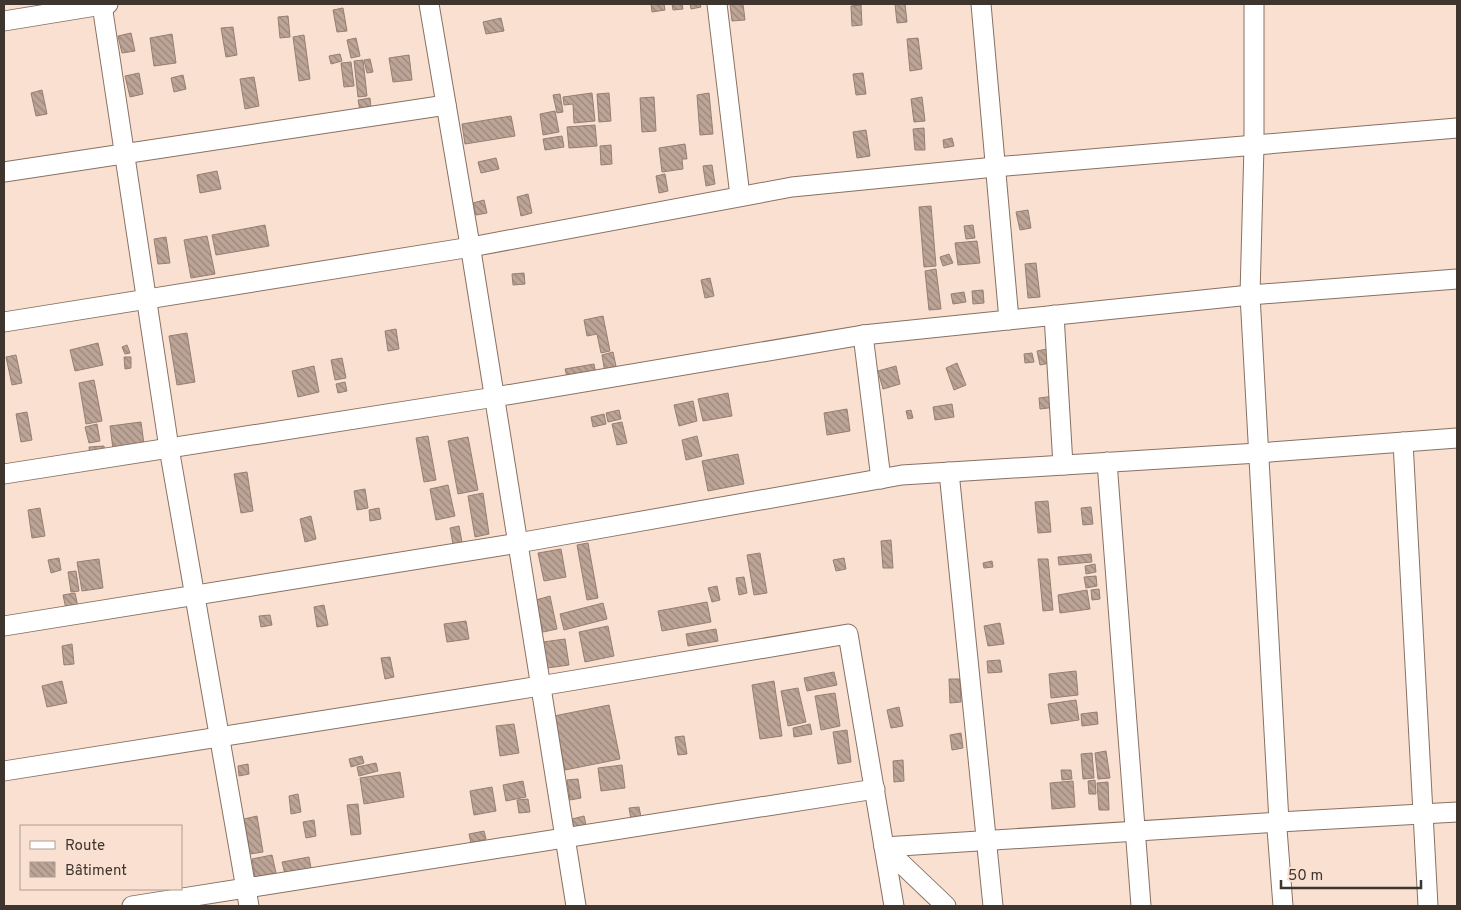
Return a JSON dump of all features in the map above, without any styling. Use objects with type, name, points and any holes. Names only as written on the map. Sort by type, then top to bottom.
[{"type":"street","points":[[4,20],[104,4],[124,154],[169,448],[249,906]]},
{"type":"street","points":[[429,4],[471,247],[576,906]]},
{"type":"street","points":[[717,4],[740,196]]},
{"type":"street","points":[[981,4],[1008,320]]},
{"type":"street","points":[[1254,4],[1254,146],[1250,295],[1283,906]]},
{"type":"street","points":[[4,172],[446,105]]},
{"type":"street","points":[[4,322],[471,247],[792,187],[995,167],[1457,128]]},
{"type":"street","points":[[4,474],[495,397],[863,335],[1250,295],[1457,279]]},
{"type":"street","points":[[1054,315],[1063,465]]},
{"type":"street","points":[[863,335],[881,479]]},
{"type":"street","points":[[4,626],[518,543],[902,475],[1258,453],[1457,438]]},
{"type":"street","points":[[1403,442],[1428,906]]},
{"type":"street","points":[[1107,462],[1140,906]]},
{"type":"street","points":[[949,472],[993,906]]},
{"type":"street","points":[[4,771],[540,686],[848,634],[894,906]]},
{"type":"street","points":[[132,906],[874,789]]},
{"type":"street","points":[[884,847],[1457,812]]},
{"type":"street","points":[[884,847],[946,906]]},
{"type":"building","points":[[651,4],[664,4],[665,10],[652,12]]},
{"type":"building","points":[[672,4],[682,4],[683,9],[673,10]]},
{"type":"building","points":[[690,4],[700,4],[701,7],[691,9]]},
{"type":"building","points":[[730,4],[743,4],[745,20],[732,21]]},
{"type":"building","points":[[895,4],[905,4],[907,22],[897,23]]},
{"type":"building","points":[[861,5],[862,25],[852,26],[851,6]]},
{"type":"building","points":[[343,8],[347,31],[337,32],[333,10]]},
{"type":"building","points":[[288,16],[290,37],[280,38],[278,17]]},
{"type":"building","points":[[501,18],[504,31],[486,34],[483,22]]},
{"type":"building","points":[[233,27],[237,55],[226,57],[221,28]]},
{"type":"building","points":[[131,33],[135,51],[122,53],[118,36]]},
{"type":"building","points":[[172,34],[176,63],[154,66],[150,38]]},
{"type":"building","points":[[304,35],[310,79],[299,81],[293,37]]},
{"type":"building","points":[[356,38],[360,56],[351,58],[347,40]]},
{"type":"building","points":[[918,38],[922,69],[910,71],[907,39]]},
{"type":"building","points":[[340,54],[342,61],[331,64],[329,56]]},
{"type":"building","points":[[409,55],[412,80],[393,82],[389,58]]},
{"type":"building","points":[[370,59],[373,72],[367,73],[364,60]]},
{"type":"building","points":[[363,60],[367,96],[358,97],[354,61]]},
{"type":"building","points":[[351,62],[354,86],[344,87],[341,63]]},
{"type":"building","points":[[139,73],[143,94],[130,97],[125,76]]},
{"type":"building","points":[[863,73],[866,94],[856,95],[853,74]]},
{"type":"building","points":[[183,75],[186,89],[174,92],[171,78]]},
{"type":"building","points":[[254,77],[259,106],[245,109],[240,79]]},
{"type":"building","points":[[42,90],[47,114],[36,116],[31,93]]},
{"type":"building","points":[[592,93],[595,121],[574,123],[573,104],[564,105],[563,97]]},
{"type":"building","points":[[609,93],[611,121],[599,122],[597,94]]},
{"type":"building","points":[[709,93],[713,134],[700,135],[697,95]]},
{"type":"building","points":[[560,94],[563,112],[557,113],[553,95]]},
{"type":"building","points":[[654,97],[656,131],[642,132],[640,98]]},
{"type":"building","points":[[922,97],[925,121],[914,122],[911,99]]},
{"type":"building","points":[[370,98],[371,108],[360,110],[358,100]]},
{"type":"building","points":[[555,111],[559,132],[543,135],[540,114]]},
{"type":"building","points":[[511,116],[515,136],[465,144],[462,124]]},
{"type":"building","points":[[595,125],[597,146],[569,148],[567,127]]},
{"type":"building","points":[[924,128],[925,150],[915,150],[913,129]]},
{"type":"building","points":[[866,130],[870,156],[857,158],[853,132]]},
{"type":"building","points":[[562,136],[564,147],[545,150],[543,139]]},
{"type":"building","points":[[952,138],[954,146],[944,148],[943,140]]},
{"type":"building","points":[[685,144],[687,159],[682,159],[683,169],[662,172],[659,148]]},
{"type":"building","points":[[611,145],[612,164],[601,165],[600,146]]},
{"type":"building","points":[[496,158],[499,169],[481,173],[478,162]]},
{"type":"building","points":[[712,165],[715,184],[706,186],[703,166]]},
{"type":"building","points":[[217,171],[221,189],[200,193],[197,175]]},
{"type":"building","points":[[665,174],[668,191],[659,193],[656,176]]},
{"type":"building","points":[[528,194],[532,213],[521,216],[517,197]]},
{"type":"building","points":[[484,200],[487,213],[476,215],[473,203]]},
{"type":"building","points":[[931,206],[936,266],[924,267],[919,207]]},
{"type":"building","points":[[1028,210],[1031,228],[1020,230],[1016,212]]},
{"type":"building","points":[[265,225],[269,246],[216,255],[212,235]]},
{"type":"building","points":[[973,225],[975,238],[966,239],[964,226]]},
{"type":"building","points":[[207,236],[215,274],[191,278],[184,240]]},
{"type":"building","points":[[166,237],[170,263],[158,264],[154,239]]},
{"type":"building","points":[[977,241],[980,263],[958,265],[955,243]]},
{"type":"building","points":[[949,254],[953,263],[943,266],[940,257]]},
{"type":"building","points":[[1036,263],[1040,297],[1028,298],[1025,264]]},
{"type":"building","points":[[936,269],[941,309],[929,310],[925,271]]},
{"type":"building","points":[[524,273],[525,284],[513,285],[512,274]]},
{"type":"building","points":[[710,278],[714,296],[705,298],[701,280]]},
{"type":"building","points":[[983,290],[984,303],[973,304],[972,291]]},
{"type":"building","points":[[964,292],[966,302],[953,304],[951,294]]},
{"type":"building","points":[[603,316],[610,351],[601,353],[597,334],[587,336],[584,320]]},
{"type":"building","points":[[396,329],[399,349],[388,351],[385,331]]},
{"type":"building","points":[[187,333],[195,382],[177,385],[169,336]]},
{"type":"building","points":[[98,343],[103,365],[75,371],[70,350]]},
{"type":"building","points":[[127,345],[130,353],[125,354],[122,347]]},
{"type":"building","points":[[1047,349],[1050,363],[1040,365],[1037,351]]},
{"type":"building","points":[[613,352],[617,371],[605,373],[602,355]]},
{"type":"building","points":[[1032,353],[1034,362],[1025,363],[1024,354]]},
{"type":"building","points":[[16,355],[22,383],[12,385],[6,357]]},
{"type":"building","points":[[124,357],[131,357],[131,368],[125,369]]},
{"type":"building","points":[[342,358],[346,378],[335,380],[331,360]]},
{"type":"building","points":[[957,363],[966,385],[954,390],[946,368]]},
{"type":"building","points":[[594,364],[596,375],[568,380],[565,369]]},
{"type":"building","points":[[314,366],[319,392],[298,397],[292,371]]},
{"type":"building","points":[[896,366],[900,384],[883,389],[878,371]]},
{"type":"building","points":[[94,380],[102,421],[86,424],[79,383]]},
{"type":"building","points":[[345,382],[347,391],[338,393],[336,384]]},
{"type":"building","points":[[728,393],[732,416],[703,421],[698,399]]},
{"type":"building","points":[[1055,396],[1056,407],[1040,409],[1039,398]]},
{"type":"building","points":[[693,401],[697,421],[679,426],[674,405]]},
{"type":"building","points":[[952,404],[954,417],[935,420],[933,407]]},
{"type":"building","points":[[847,409],[850,431],[827,435],[824,413]]},
{"type":"building","points":[[619,410],[621,419],[608,422],[606,413]]},
{"type":"building","points":[[911,410],[913,418],[908,419],[906,411]]},
{"type":"building","points":[[27,412],[32,440],[21,442],[16,414]]},
{"type":"building","points":[[604,414],[606,424],[593,427],[591,417]]},
{"type":"building","points":[[141,422],[144,444],[113,449],[110,426]]},
{"type":"building","points":[[622,422],[627,443],[617,445],[612,424]]},
{"type":"building","points":[[97,424],[100,441],[89,443],[85,427]]},
{"type":"building","points":[[428,436],[436,480],[424,482],[416,438]]},
{"type":"building","points":[[697,436],[702,456],[686,460],[682,440]]},
{"type":"building","points":[[468,437],[478,490],[458,494],[448,441]]},
{"type":"building","points":[[104,446],[105,454],[90,456],[89,447]]},
{"type":"building","points":[[738,454],[744,484],[708,491],[702,461]]},
{"type":"building","points":[[247,472],[253,511],[241,513],[234,474]]},
{"type":"building","points":[[448,485],[455,516],[436,520],[430,489]]},
{"type":"building","points":[[365,489],[368,508],[357,510],[354,491]]},
{"type":"building","points":[[483,493],[489,534],[475,537],[468,496]]},
{"type":"building","points":[[1048,501],[1051,532],[1038,533],[1035,502]]},
{"type":"building","points":[[1091,507],[1093,524],[1083,525],[1081,508]]},
{"type":"building","points":[[40,508],[45,536],[32,538],[28,510]]},
{"type":"building","points":[[379,508],[381,519],[370,521],[369,510]]},
{"type":"building","points":[[311,516],[316,539],[305,542],[300,519]]},
{"type":"building","points":[[459,526],[462,542],[453,544],[450,528]]},
{"type":"building","points":[[891,540],[893,568],[883,568],[881,541]]},
{"type":"building","points":[[588,543],[598,598],[587,600],[577,545]]},
{"type":"building","points":[[561,549],[566,577],[544,581],[538,553]]},
{"type":"building","points":[[760,553],[767,593],[754,595],[747,555]]},
{"type":"building","points":[[1091,554],[1092,562],[1059,565],[1058,557]]},
{"type":"building","points":[[59,558],[61,570],[51,573],[48,560]]},
{"type":"building","points":[[844,558],[846,569],[836,571],[833,560]]},
{"type":"building","points":[[99,559],[103,588],[82,591],[77,562]]},
{"type":"building","points":[[1038,559],[1048,559],[1053,610],[1043,611]]},
{"type":"building","points":[[992,561],[993,567],[984,568],[983,563]]},
{"type":"building","points":[[1095,564],[1096,572],[1086,574],[1085,566]]},
{"type":"building","points":[[76,571],[79,591],[71,592],[68,572]]},
{"type":"building","points":[[1096,576],[1097,586],[1086,588],[1084,577]]},
{"type":"building","points":[[744,577],[747,593],[739,595],[736,578]]},
{"type":"building","points":[[717,586],[720,600],[712,602],[708,588]]},
{"type":"building","points":[[1099,589],[1100,599],[1092,600],[1091,590]]},
{"type":"building","points":[[1087,590],[1090,609],[1060,613],[1058,595]]},
{"type":"building","points":[[75,593],[78,607],[66,609],[63,595]]},
{"type":"building","points":[[550,596],[557,629],[543,632],[536,600]]},
{"type":"building","points":[[707,602],[711,622],[662,631],[658,611]]},
{"type":"building","points":[[603,603],[607,619],[564,630],[560,614]]},
{"type":"building","points":[[324,605],[328,625],[317,627],[314,607]]},
{"type":"building","points":[[270,615],[272,625],[261,627],[259,616]]},
{"type":"building","points":[[466,621],[469,639],[447,642],[444,624]]},
{"type":"building","points":[[1000,623],[1004,644],[988,646],[984,626]]},
{"type":"building","points":[[608,626],[614,656],[585,662],[579,632]]},
{"type":"building","points":[[716,629],[718,641],[688,646],[686,634]]},
{"type":"building","points":[[565,639],[569,665],[547,668],[543,642]]},
{"type":"building","points":[[72,644],[74,664],[64,665],[62,646]]},
{"type":"building","points":[[390,657],[394,677],[385,679],[381,658]]},
{"type":"building","points":[[1000,660],[1002,672],[988,673],[987,661]]},
{"type":"building","points":[[1076,671],[1078,695],[1051,698],[1049,674]]},
{"type":"building","points":[[834,672],[837,685],[807,691],[804,678]]},
{"type":"building","points":[[949,679],[960,679],[961,702],[950,703]]},
{"type":"building","points":[[62,681],[67,703],[47,707],[42,686]]},
{"type":"building","points":[[774,681],[782,736],[760,739],[752,685]]},
{"type":"building","points":[[798,688],[806,722],[788,726],[781,691]]},
{"type":"building","points":[[835,693],[840,726],[821,730],[815,696]]},
{"type":"building","points":[[1076,700],[1079,720],[1051,724],[1048,704]]},
{"type":"building","points":[[609,705],[620,759],[565,770],[554,716]]},
{"type":"building","points":[[899,707],[903,726],[891,728],[887,710]]},
{"type":"building","points":[[1097,712],[1098,724],[1082,726],[1081,714]]},
{"type":"building","points":[[514,724],[519,753],[500,756],[496,726]]},
{"type":"building","points":[[810,724],[812,734],[794,737],[793,728]]},
{"type":"building","points":[[847,730],[851,762],[838,764],[833,732]]},
{"type":"building","points":[[961,733],[963,748],[952,750],[950,735]]},
{"type":"building","points":[[684,736],[687,754],[678,755],[675,737]]},
{"type":"building","points":[[1106,751],[1110,778],[1098,779],[1095,753]]},
{"type":"building","points":[[1092,753],[1094,778],[1083,779],[1081,754]]},
{"type":"building","points":[[362,756],[364,763],[351,767],[349,759]]},
{"type":"building","points":[[903,760],[904,781],[894,782],[893,761]]},
{"type":"building","points":[[376,763],[378,771],[359,776],[357,767]]},
{"type":"building","points":[[248,764],[249,774],[239,776],[238,766]]},
{"type":"building","points":[[622,765],[625,788],[601,791],[598,768]]},
{"type":"building","points":[[1061,770],[1071,770],[1072,779],[1062,780]]},
{"type":"building","points":[[400,772],[404,797],[364,804],[360,778]]},
{"type":"building","points":[[578,779],[581,798],[570,800],[567,780]]},
{"type":"building","points":[[1095,780],[1096,794],[1089,794],[1088,781]]},
{"type":"building","points":[[523,781],[526,797],[506,801],[503,785]]},
{"type":"building","points":[[1073,781],[1075,807],[1052,809],[1050,783]]},
{"type":"building","points":[[1108,782],[1109,810],[1099,810],[1097,783]]},
{"type":"building","points":[[492,787],[496,811],[474,815],[470,791]]},
{"type":"building","points":[[298,794],[301,812],[291,814],[289,796]]},
{"type":"building","points":[[528,799],[530,812],[519,813],[517,800]]},
{"type":"building","points":[[358,804],[361,834],[351,835],[347,805]]},
{"type":"building","points":[[639,807],[641,817],[631,819],[629,808]]},
{"type":"building","points":[[257,816],[263,852],[250,854],[244,819]]},
{"type":"building","points":[[584,816],[586,825],[574,828],[572,819]]},
{"type":"building","points":[[314,820],[316,836],[306,838],[303,822]]},
{"type":"building","points":[[484,831],[486,839],[471,843],[469,834]]},
{"type":"building","points":[[272,855],[276,873],[255,877],[252,859]]},
{"type":"building","points":[[309,857],[311,868],[285,874],[282,862]]}]
